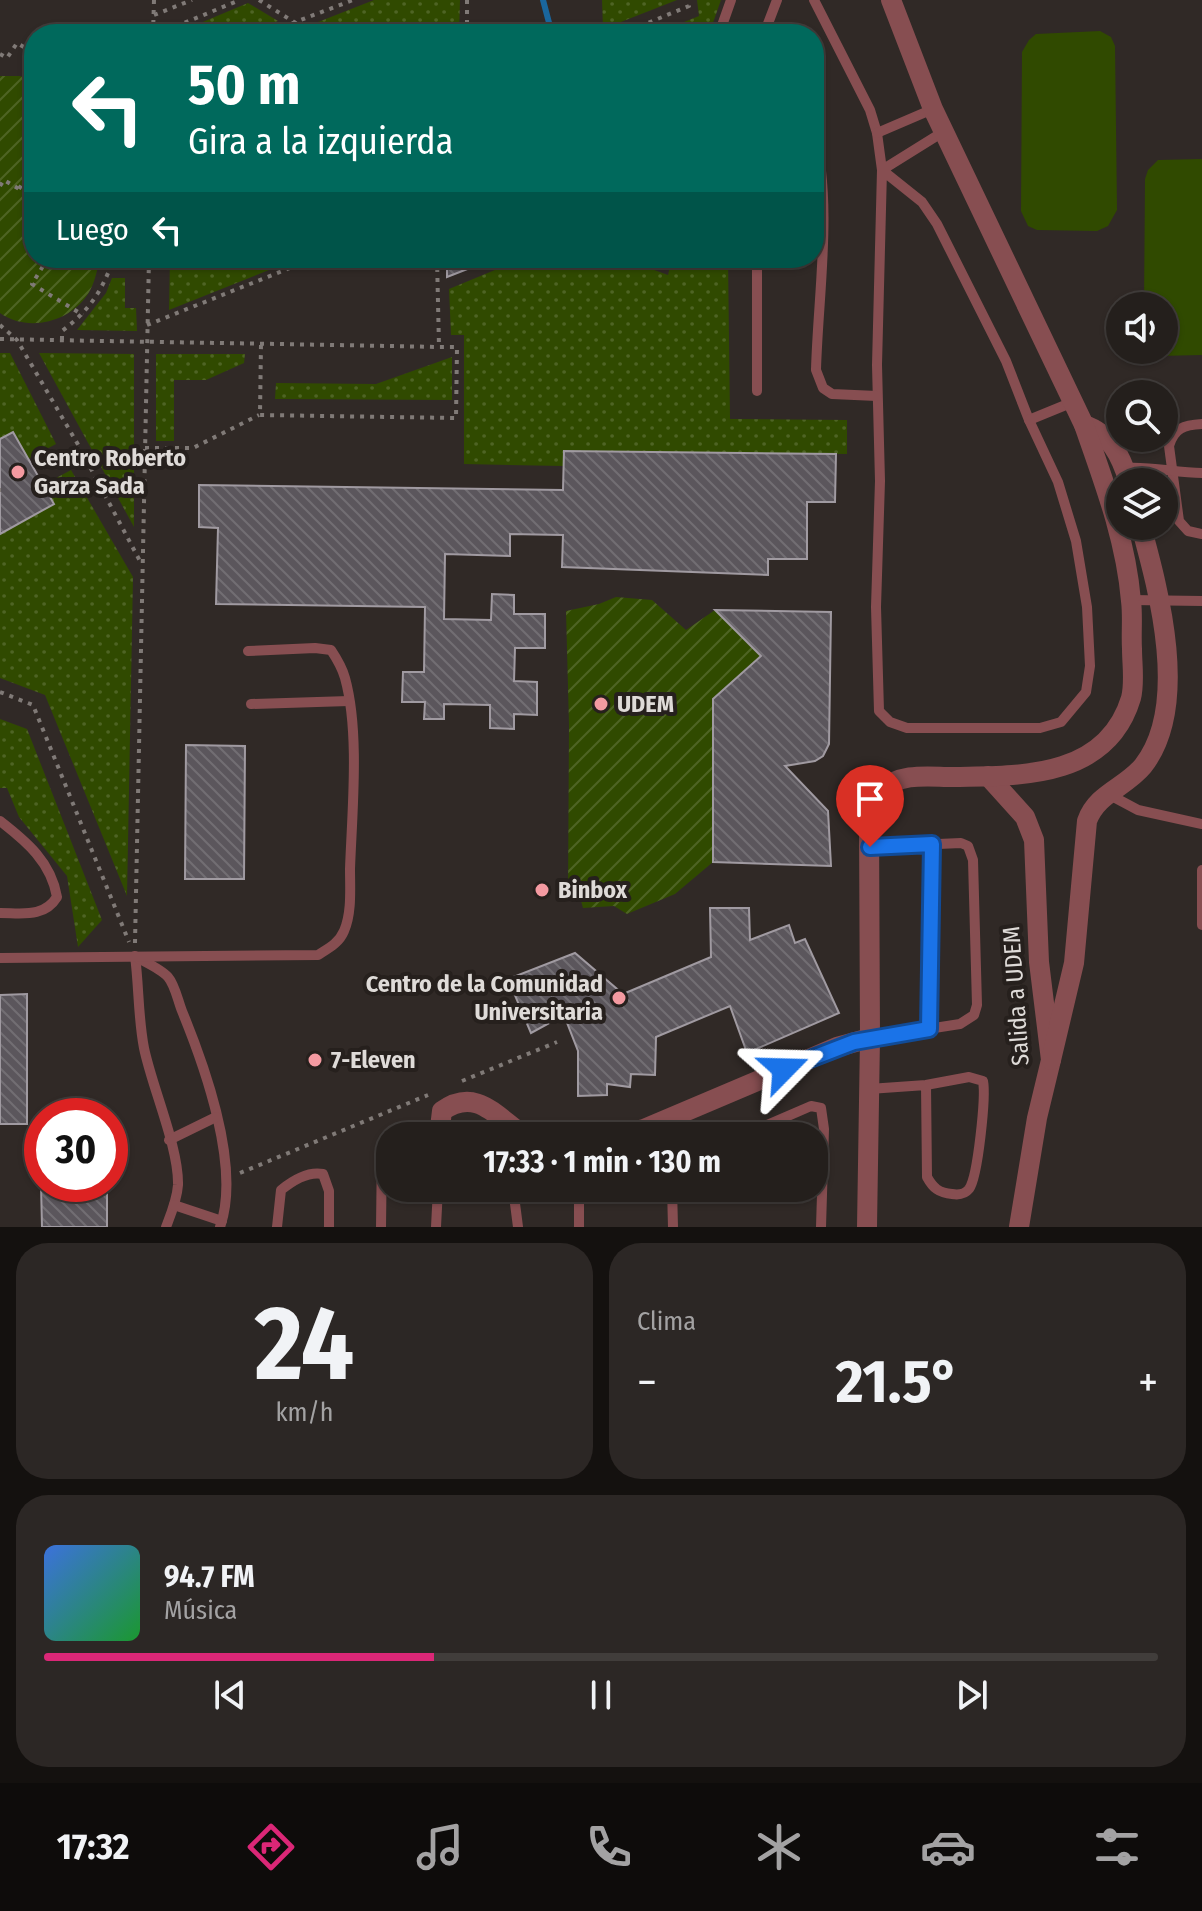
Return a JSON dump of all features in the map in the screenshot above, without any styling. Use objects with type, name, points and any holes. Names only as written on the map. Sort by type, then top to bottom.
[{"type":"street","points":[[867,1227],[869,823],[873,804],[882,790],[895,782],[914,777],[988,776],[1049,769],[1085,758],[1104,745],[1123,718],[1132,694],[1131,600],[1117,526],[1098,461],[1084,425],[943,132],[891,0]]},
{"type":"street","points":[[1084,425],[1102,430],[1123,468]]},
{"type":"street","points":[[1051,1060],[1074,963],[1087,821],[1092,806],[1123,785],[1141,767],[1154,749],[1161,726],[1168,652],[1161,600],[1145,540]]},
{"type":"street","name":"Salida a UDEM","points":[[988,776],[1025,817],[1034,840],[1039,962],[1051,1060],[1037,1118],[1019,1227]]},
{"type":"street","points":[[661,1122],[837,1047],[870,1038]]},
{"type":"street","points":[[441,1122],[442,1111],[454,1102],[464,1101],[476,1103],[507,1122]]},
{"type":"lane","points":[[723,24],[731,0]]},
{"type":"lane","points":[[769,24],[777,0]]},
{"type":"lane","points":[[814,0],[870,110],[882,170],[877,396],[880,481],[876,607],[879,711],[890,722],[907,728],[1040,728],[1061,722],[1086,692],[1090,666],[1088,621],[1076,541],[1058,482],[1006,361],[937,224],[915,195],[882,170]]},
{"type":"lane","points":[[877,133],[933,109]]},
{"type":"lane","points":[[882,170],[943,132]]},
{"type":"lane","points":[[757,268],[757,391]]},
{"type":"lane","points":[[821,268],[816,370],[823,388],[832,394],[877,396]]},
{"type":"lane","points":[[1029,420],[1073,402]]},
{"type":"lane","points":[[1171,468],[1169,446],[1172,435],[1181,427],[1202,424]]},
{"type":"lane","points":[[1178,473],[1202,473]]},
{"type":"lane","points":[[1178,514],[1179,521],[1188,531],[1202,534]]},
{"type":"lane","points":[[1131,600],[1202,601]]},
{"type":"lane","points":[[0,958],[318,955],[338,942],[346,928],[349,904],[352,754],[349,701],[342,671],[331,650],[248,651]]},
{"type":"lane","points":[[251,704],[349,701]]},
{"type":"lane","points":[[1108,794],[1138,810],[1202,824]]},
{"type":"lane","points":[[0,821],[46,864],[57,897],[50,907],[39,913],[0,913]]},
{"type":"lane","points":[[870,847],[961,843],[968,846],[971,853],[977,1005],[969,1020],[960,1024],[870,1038]]},
{"type":"lane","points":[[929,1029],[932,844]]},
{"type":"lane","points":[[1202,870],[1202,925]]},
{"type":"lane","points":[[135,956],[168,977],[198,1050],[216,1117],[227,1179],[221,1224],[174,1205]]},
{"type":"lane","points":[[135,956],[144,1049],[178,1185],[166,1227]]},
{"type":"lane","points":[[869,1089],[926,1085],[969,1077],[983,1081],[976,1168],[966,1192],[955,1195],[940,1192],[932,1187],[927,1177],[926,1085]]},
{"type":"lane","points":[[774,1122],[811,1106],[821,1108],[823,1122]]},
{"type":"lane","points":[[169,1140],[216,1117]]},
{"type":"lane","points":[[277,1227],[281,1190],[315,1172],[323,1174],[329,1191],[329,1227]]},
{"type":"lane","points":[[381,1202],[381,1227]]},
{"type":"lane","points":[[436,1227],[437,1202]]},
{"type":"lane","points":[[515,1202],[518,1227]]},
{"type":"lane","points":[[579,1202],[579,1227]]},
{"type":"lane","points":[[672,1202],[673,1227]]},
{"type":"lane","points":[[821,1227],[822,1202]]},
{"type":"path","points":[[154,0],[154,24]]},
{"type":"path","points":[[154,15],[192,0]]},
{"type":"path","points":[[180,24],[240,0]]},
{"type":"path","points":[[259,0],[297,24]]},
{"type":"path","points":[[289,24],[353,0]]},
{"type":"path","points":[[467,0],[467,24]]},
{"type":"path","points":[[645,24],[689,6],[689,0]]},
{"type":"path","points":[[0,54],[7,58],[17,43],[24,47]]},
{"type":"path","points":[[0,186],[4,180],[24,192]]},
{"type":"path","points":[[19,189],[24,181]]},
{"type":"path","points":[[42,268],[32,284],[83,315]]},
{"type":"path","points":[[62,340],[62,331],[83,315],[105,284],[111,268]]},
{"type":"path","points":[[135,956],[149,268]]},
{"type":"path","points":[[147,325],[290,268]]},
{"type":"path","points":[[437,268],[439,347]]},
{"type":"path","points":[[0,325],[17,340],[80,448],[143,566]]},
{"type":"path","points":[[0,339],[457,347],[456,418],[260,415],[193,448],[145,448]]},
{"type":"path","points":[[260,415],[261,344]]},
{"type":"path","points":[[42,468],[80,448]]},
{"type":"path","points":[[0,692],[33,705],[135,956]]},
{"type":"path","points":[[456,1083],[557,1042]]},
{"type":"path","points":[[227,1179],[442,1089]]},
{"type":"green space","points":[[374,0],[460,0],[459,24],[313,24]]},
{"type":"green space","points":[[602,0],[677,0],[616,24],[603,24]]},
{"type":"green space","points":[[697,0],[721,0],[713,24],[679,24],[699,16]]},
{"type":"green space","points":[[248,3],[278,21],[270,24],[198,24]]},
{"type":"green space","points":[[1100,31],[1111,37],[1115,46],[1117,210],[1108,226],[1097,231],[1037,230],[1028,226],[1021,211],[1022,52],[1036,34]]},
{"type":"green space","points":[[0,76],[20,76],[24,77],[24,268],[97,268],[88,294],[71,312],[60,318],[48,322],[23,322],[0,313]]},
{"type":"green space","points":[[1202,159],[1202,355],[1178,356],[1178,292],[1144,292],[1145,179],[1148,170],[1158,160]]},
{"type":"green space","points":[[170,268],[274,268],[169,310]]},
{"type":"green space","points":[[500,268],[649,268],[668,275],[670,268],[728,268],[730,419],[847,420],[847,454],[564,451],[564,466],[464,464],[464,335],[451,335],[449,289]]},
{"type":"green space","points":[[112,278],[125,278],[125,308],[136,308],[137,331],[77,330],[106,293]]},
{"type":"green space","points":[[0,353],[10,353],[56,444],[28,459],[0,439]]},
{"type":"green space","points":[[39,353],[134,354],[134,527]]},
{"type":"green space","points":[[156,354],[245,354],[244,363],[206,380],[174,380],[174,441],[156,441]]},
{"type":"green space","points":[[452,357],[452,400],[275,399],[276,383],[376,384]]},
{"type":"green space","points":[[71,470],[133,577],[127,896],[45,695],[0,678],[0,496],[53,503],[43,485]]},
{"type":"green space","points":[[616,597],[652,600],[686,630],[715,610],[761,656],[713,699],[713,862],[675,894],[627,914],[614,906],[583,908],[580,897],[568,898],[566,611]]},
{"type":"green space","points":[[0,719],[27,729],[102,920],[78,947],[67,876],[19,817],[7,788],[0,788]]},
{"type":"building","points":[[447,268],[470,268],[447,277]]},
{"type":"building","name":"Centro Roberto Garza Sada","points":[[13,432],[54,504],[0,534],[0,439]]},
{"type":"building","points":[[564,451],[836,454],[835,502],[807,502],[807,559],[768,559],[768,575],[562,567],[563,535],[510,534],[510,556],[445,554],[444,619],[491,620],[492,594],[514,595],[514,614],[545,614],[545,648],[515,648],[514,681],[537,682],[537,715],[514,714],[514,729],[490,728],[490,705],[444,704],[444,719],[424,719],[425,702],[402,702],[403,672],[424,672],[425,607],[216,604],[218,528],[199,527],[199,485],[563,490]]},
{"type":"building","points":[[715,610],[831,612],[829,744],[823,756],[815,761],[785,766],[828,811],[831,866],[713,862],[713,699],[761,656]]},
{"type":"building","points":[[186,745],[245,746],[244,879],[185,879]]},
{"type":"building","name":"Centro de la Comunidad Universitaria","points":[[710,908],[749,908],[750,940],[789,925],[795,943],[805,939],[839,1013],[747,1053],[730,1006],[656,1037],[655,1075],[631,1074],[630,1087],[607,1084],[607,1095],[578,1096],[578,1051],[564,1015],[531,1033],[508,979],[575,953],[623,994],[711,957]]},
{"type":"building","points":[[27,994],[24,1124],[0,1124],[0,995]]},
{"type":"building","points":[[41,1202],[107,1202],[107,1227],[42,1227]]},
{"type":"waterway","points":[[543,0],[549,24]]},
{"type":"place","name":"Centro Roberto Garza Sada","points":[[18,472]]},
{"type":"place","name":"UDEM","points":[[601,704]]},
{"type":"place","name":"Binbox","points":[[542,890]]},
{"type":"place","name":"Centro de la Comunidad Universitaria","points":[[619,998]]},
{"type":"place","name":"7-Eleven","points":[[315,1060]]},
{"type":"route","points":[[784,1069],[854,1042],[929,1029],[932,844],[870,847]]}]
